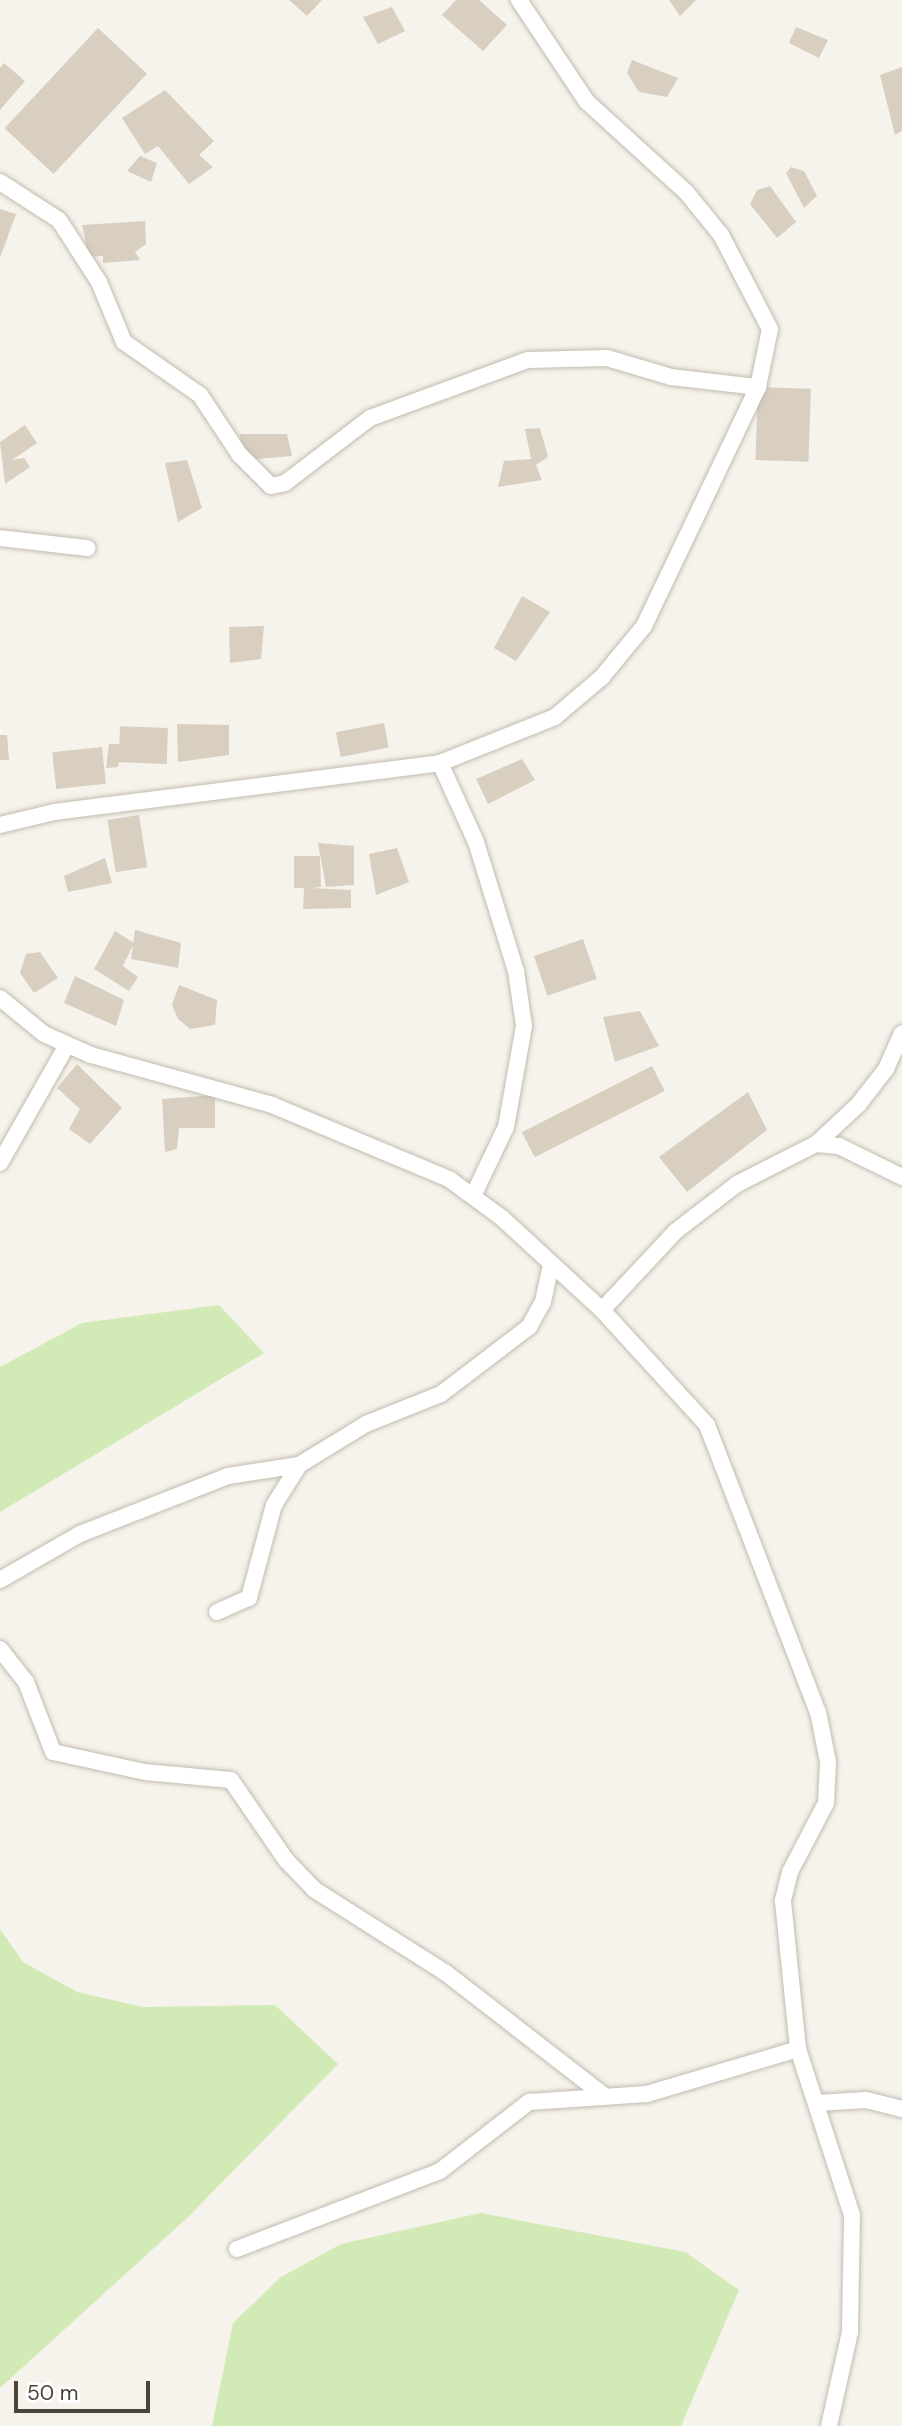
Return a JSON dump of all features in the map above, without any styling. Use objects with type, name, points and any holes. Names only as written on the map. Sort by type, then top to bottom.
[{"type":"street","points":[[0,825],[54,811],[440,763],[555,717],[602,677],[644,626],[758,387],[770,329],[721,236],[686,192],[587,102],[519,0]]},
{"type":"street","points":[[0,182],[59,219],[99,282],[124,342],[200,395],[239,454],[271,486],[285,483],[370,418],[528,360],[607,358],[671,377],[758,387]]},
{"type":"street","points":[[0,538],[87,548]]},
{"type":"street","points":[[440,763],[476,842],[516,971],[524,1026],[506,1127],[473,1196]]},
{"type":"street","points":[[0,998],[66,1045],[272,1105],[390,1152],[473,1196],[602,1310],[707,1425],[818,1712],[828,1762],[826,1803],[790,1872],[783,1902],[798,2049],[852,2215],[854,2261],[849,2332],[829,2426]]},
{"type":"street","points":[[602,1310],[676,1231],[737,1184],[816,1143],[886,1069],[902,1033]]},
{"type":"street","points":[[0,1163],[66,1045]]},
{"type":"street","points":[[816,1143],[839,1146],[902,1177]]},
{"type":"street","points":[[0,1580],[80,1534],[228,1476],[299,1465],[366,1424],[441,1394],[513,1340],[543,1302],[551,1264]]},
{"type":"street","points":[[218,1612],[249,1598],[274,1505],[299,1465]]},
{"type":"street","points":[[0,1649],[26,1682],[53,1752],[145,1772],[231,1780],[315,1890],[446,1973],[603,2095]]},
{"type":"street","points":[[237,2249],[440,2171],[529,2102],[669,2089],[798,2049]]},
{"type":"street","points":[[817,2103],[866,2100],[902,2109]]},
{"type":"green space","points":[[219,1305],[264,1353],[0,1512],[0,1367],[82,1323]]},
{"type":"green space","points":[[0,1929],[23,1962],[77,1992],[143,2007],[275,2005],[338,2064],[187,2218],[0,2388]]},
{"type":"green space","points":[[481,2213],[685,2252],[739,2290],[681,2426],[212,2426],[233,2323],[281,2277],[341,2244]]},
{"type":"building","points":[[289,0],[322,0],[307,16]]},
{"type":"building","points":[[456,0],[479,0],[507,25],[483,51],[442,15]]},
{"type":"building","points":[[669,0],[696,0],[680,16]]},
{"type":"building","points":[[392,7],[405,31],[378,44],[363,17]]},
{"type":"building","points":[[796,27],[828,40],[819,58],[789,43]]},
{"type":"building","points":[[98,28],[147,74],[54,174],[5,128]]},
{"type":"building","points":[[632,60],[678,78],[667,97],[639,92],[627,73]]},
{"type":"building","points":[[4,63],[25,81],[0,110],[0,68]]},
{"type":"building","points":[[902,67],[902,131],[895,135],[880,75]]},
{"type":"building","points":[[165,90],[214,141],[199,155],[213,167],[189,184],[158,146],[145,154],[122,118]]},
{"type":"building","points":[[140,156],[157,163],[151,182],[127,171]]},
{"type":"building","points":[[791,167],[804,171],[817,196],[804,208],[786,173]]},
{"type":"building","points":[[770,186],[796,222],[777,238],[750,204],[757,190]]},
{"type":"building","points":[[0,209],[16,214],[0,258]]},
{"type":"building","points":[[145,221],[146,244],[135,252],[140,260],[103,263],[103,256],[89,257],[82,225]]},
{"type":"building","points":[[758,387],[811,389],[808,462],[755,460]]},
{"type":"building","points":[[25,425],[37,443],[12,460],[24,458],[30,467],[5,484],[0,442]]},
{"type":"building","points":[[540,428],[548,457],[536,465],[542,480],[498,487],[504,461],[531,459],[525,429]]},
{"type":"building","points":[[240,434],[287,434],[292,456],[244,460]]},
{"type":"building","points":[[187,460],[202,508],[178,522],[165,463]]},
{"type":"building","points":[[522,596],[550,612],[516,661],[494,648]]},
{"type":"building","points":[[264,626],[261,659],[230,663],[229,627]]},
{"type":"building","points":[[384,723],[389,748],[341,757],[336,732]]},
{"type":"building","points":[[177,724],[229,725],[229,755],[178,762]]},
{"type":"building","points":[[120,726],[168,728],[167,764],[119,762]]},
{"type":"building","points":[[0,735],[7,735],[9,760],[0,760]]},
{"type":"building","points":[[109,744],[121,744],[118,767],[106,768]]},
{"type":"building","points":[[102,747],[106,784],[56,789],[52,752]]},
{"type":"building","points":[[522,759],[535,780],[488,804],[476,779]]},
{"type":"building","points":[[139,815],[147,867],[116,872],[107,820]]},
{"type":"building","points":[[318,843],[354,846],[354,885],[326,887]]},
{"type":"building","points":[[397,848],[409,882],[376,895],[369,854]]},
{"type":"building","points":[[294,856],[320,856],[321,887],[312,888],[351,890],[351,908],[303,909],[304,888],[294,888]]},
{"type":"building","points":[[105,858],[112,883],[68,892],[64,876]]},
{"type":"building","points":[[135,930],[181,943],[178,968],[131,959]]},
{"type":"building","points":[[115,931],[134,943],[123,966],[138,977],[129,991],[94,969]]},
{"type":"building","points":[[583,939],[597,979],[548,996],[534,956]]},
{"type":"building","points":[[40,952],[58,978],[34,993],[20,973],[26,954]]},
{"type":"building","points":[[75,976],[124,1000],[116,1026],[64,1003]]},
{"type":"building","points":[[179,985],[217,1000],[215,1025],[190,1029],[178,1019],[172,1005]]},
{"type":"building","points":[[640,1011],[659,1046],[615,1062],[603,1017]]},
{"type":"building","points":[[77,1064],[122,1108],[90,1144],[69,1129],[80,1109],[57,1088]]},
{"type":"building","points":[[652,1066],[665,1091],[535,1157],[522,1132]]},
{"type":"building","points":[[748,1092],[767,1130],[687,1192],[659,1157]]},
{"type":"building","points":[[215,1095],[215,1128],[179,1128],[177,1149],[165,1152],[162,1099]]}]
